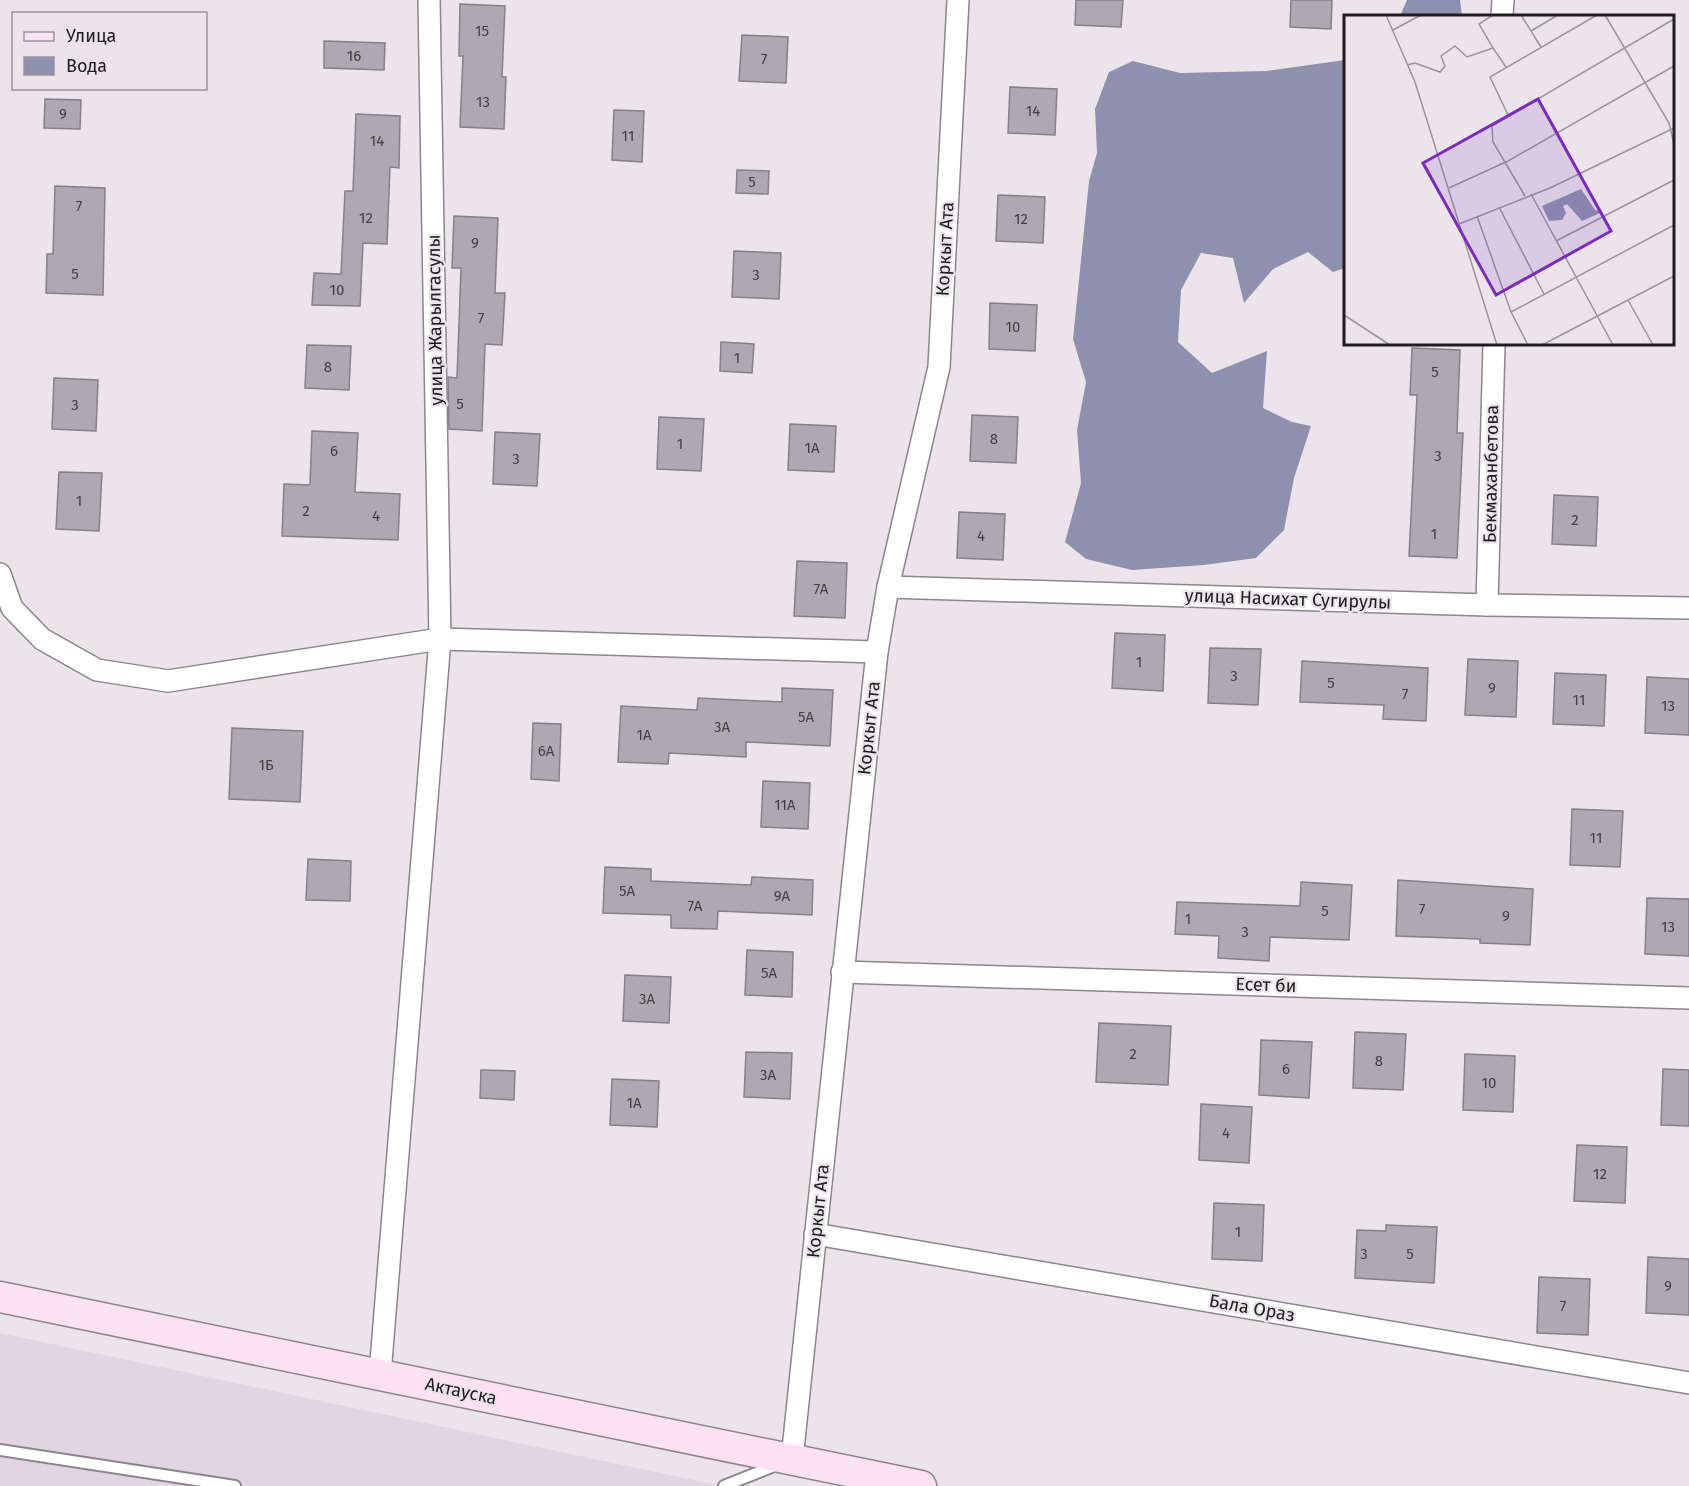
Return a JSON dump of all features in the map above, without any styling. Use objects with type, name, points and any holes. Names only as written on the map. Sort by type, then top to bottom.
[{"type":"main road","name":"Актауска","points":[[0,1296],[921,1486]]},
{"type":"street","name":"улица Жарылгасулы","points":[[380,1374],[440,639],[429,0]]},
{"type":"street","name":"Коркыт Ата","points":[[792,1460],[877,652],[888,587],[939,367],[958,0]]},
{"type":"street","points":[[1502,15],[1503,0]]},
{"type":"street","name":"Бекмаханбетова","points":[[1487,605],[1494,345]]},
{"type":"street","points":[[0,574],[12,608],[42,639],[97,669],[168,681],[440,639],[877,652]]},
{"type":"street","name":"улица Насихат Сугирулы","points":[[888,587],[1487,605],[1689,608]]},
{"type":"street","name":"Есет би","points":[[842,972],[1689,998]]},
{"type":"street","name":"Бала Ораз","points":[[815,1234],[1689,1383]]},
{"type":"lane","points":[[0,1450],[235,1486]]},
{"type":"lane","points":[[724,1486],[792,1460]]},
{"type":"shaded area","points":[[0,1333],[722,1486],[0,1486]]},
{"type":"water","points":[[1407,0],[1460,0],[1462,15],[1400,15]]},
{"type":"water","points":[[1344,60],[1344,268],[1333,272],[1308,252],[1273,269],[1244,303],[1233,258],[1201,253],[1181,290],[1178,342],[1212,373],[1267,351],[1263,408],[1292,422],[1311,426],[1294,478],[1284,530],[1256,558],[1204,565],[1132,570],[1086,559],[1065,542],[1081,483],[1077,430],[1086,382],[1073,339],[1089,181],[1097,153],[1095,109],[1109,72],[1133,61],[1180,73],[1266,71]]},
{"type":"building","points":[[1076,0],[1123,0],[1121,27],[1075,25]]},
{"type":"building","points":[[1291,0],[1332,0],[1331,29],[1290,27]]},
{"type":"building","points":[[460,4],[505,6],[502,77],[506,77],[504,129],[460,127],[463,56],[459,56]]},
{"type":"building","points":[[742,35],[788,37],[786,83],[739,81]]},
{"type":"building","points":[[324,41],[385,43],[384,70],[324,68]]},
{"type":"building","points":[[1010,87],[1057,89],[1055,135],[1008,133]]},
{"type":"building","points":[[45,99],[81,100],[80,129],[44,128]]},
{"type":"building","points":[[614,110],[644,111],[642,162],[612,160]]},
{"type":"building","points":[[356,114],[400,116],[399,168],[390,167],[387,244],[363,243],[360,306],[312,305],[314,273],[341,274],[345,191],[353,191]]},
{"type":"building","points":[[737,170],[769,171],[768,194],[736,193]]},
{"type":"building","points":[[55,186],[105,188],[103,295],[46,293],[47,254],[53,254]]},
{"type":"building","points":[[998,195],[1045,197],[1043,243],[996,241]]},
{"type":"building","points":[[454,216],[498,218],[495,293],[505,293],[502,345],[485,344],[482,431],[449,429],[448,377],[457,378],[461,268],[452,268]]},
{"type":"building","points":[[734,251],[781,253],[779,299],[732,297]]},
{"type":"building","points":[[990,303],[1037,305],[1035,351],[989,349]]},
{"type":"building","points":[[721,342],[754,344],[752,373],[720,371]]},
{"type":"building","points":[[307,345],[351,346],[349,390],[305,388]]},
{"type":"building","points":[[1412,348],[1460,350],[1457,433],[1463,433],[1457,558],[1409,556],[1417,395],[1410,395]]},
{"type":"building","points":[[54,378],[98,380],[96,431],[52,429]]},
{"type":"building","points":[[972,415],[1018,417],[1016,463],[970,461]]},
{"type":"building","points":[[659,417],[704,419],[701,471],[657,469]]},
{"type":"building","points":[[790,424],[836,426],[834,472],[788,470]]},
{"type":"building","points":[[312,431],[358,433],[355,492],[400,494],[398,540],[282,536],[284,484],[310,485]]},
{"type":"building","points":[[495,432],[540,434],[537,486],[493,484]]},
{"type":"building","points":[[59,472],[102,473],[99,531],[56,529]]},
{"type":"building","points":[[1554,495],[1598,497],[1596,546],[1552,544]]},
{"type":"building","points":[[959,512],[1005,514],[1003,560],[957,558]]},
{"type":"building","points":[[797,561],[847,563],[845,618],[794,616]]},
{"type":"building","points":[[1115,633],[1165,635],[1163,691],[1112,688]]},
{"type":"building","points":[[1210,648],[1261,649],[1258,705],[1208,703]]},
{"type":"building","points":[[1468,659],[1518,661],[1516,717],[1465,715]]},
{"type":"building","points":[[1302,661],[1428,668],[1426,721],[1383,719],[1384,705],[1300,702]]},
{"type":"building","points":[[1555,673],[1606,675],[1604,726],[1553,724]]},
{"type":"building","points":[[1647,677],[1689,679],[1689,735],[1645,733]]},
{"type":"building","points":[[782,688],[833,690],[830,746],[746,742],[746,757],[669,753],[668,764],[618,762],[621,706],[697,710],[698,698],[782,702]]},
{"type":"building","points":[[533,723],[561,724],[559,781],[531,779]]},
{"type":"building","points":[[232,728],[303,731],[300,802],[229,799]]},
{"type":"building","points":[[763,781],[810,783],[808,829],[761,827]]},
{"type":"building","points":[[1572,809],[1623,811],[1620,867],[1570,865]]},
{"type":"building","points":[[308,859],[351,861],[350,901],[306,900]]},
{"type":"building","points":[[605,867],[651,869],[651,881],[751,885],[752,877],[813,880],[812,915],[718,911],[717,929],[671,928],[671,915],[603,913]]},
{"type":"building","points":[[1398,880],[1533,889],[1530,945],[1480,943],[1480,939],[1396,936]]},
{"type":"building","points":[[1301,882],[1352,885],[1349,940],[1270,937],[1269,961],[1218,958],[1219,936],[1175,934],[1177,902],[1300,906]]},
{"type":"building","points":[[1647,898],[1689,899],[1689,956],[1645,954]]},
{"type":"building","points":[[747,950],[793,952],[792,997],[745,995]]},
{"type":"building","points":[[625,975],[671,977],[669,1023],[623,1021]]},
{"type":"building","points":[[1099,1023],[1171,1026],[1168,1085],[1096,1082]]},
{"type":"building","points":[[1355,1032],[1406,1034],[1403,1090],[1353,1088]]},
{"type":"building","points":[[1261,1040],[1312,1042],[1309,1098],[1259,1095]]},
{"type":"building","points":[[746,1052],[792,1053],[790,1099],[744,1097]]},
{"type":"building","points":[[1465,1054],[1515,1056],[1513,1112],[1463,1110]]},
{"type":"building","points":[[1663,1069],[1689,1070],[1689,1126],[1661,1125]]},
{"type":"building","points":[[481,1070],[515,1071],[514,1100],[480,1098]]},
{"type":"building","points":[[612,1079],[659,1081],[657,1127],[610,1125]]},
{"type":"building","points":[[1201,1104],[1252,1107],[1249,1163],[1199,1160]]},
{"type":"building","points":[[1577,1145],[1627,1147],[1625,1203],[1574,1201]]},
{"type":"building","points":[[1214,1203],[1264,1205],[1262,1261],[1212,1259]]},
{"type":"building","points":[[1386,1225],[1437,1227],[1434,1283],[1355,1278],[1357,1230],[1386,1231]]},
{"type":"building","points":[[1648,1257],[1689,1259],[1689,1315],[1646,1313]]},
{"type":"building","points":[[1539,1277],[1590,1279],[1588,1335],[1537,1333]]}]
